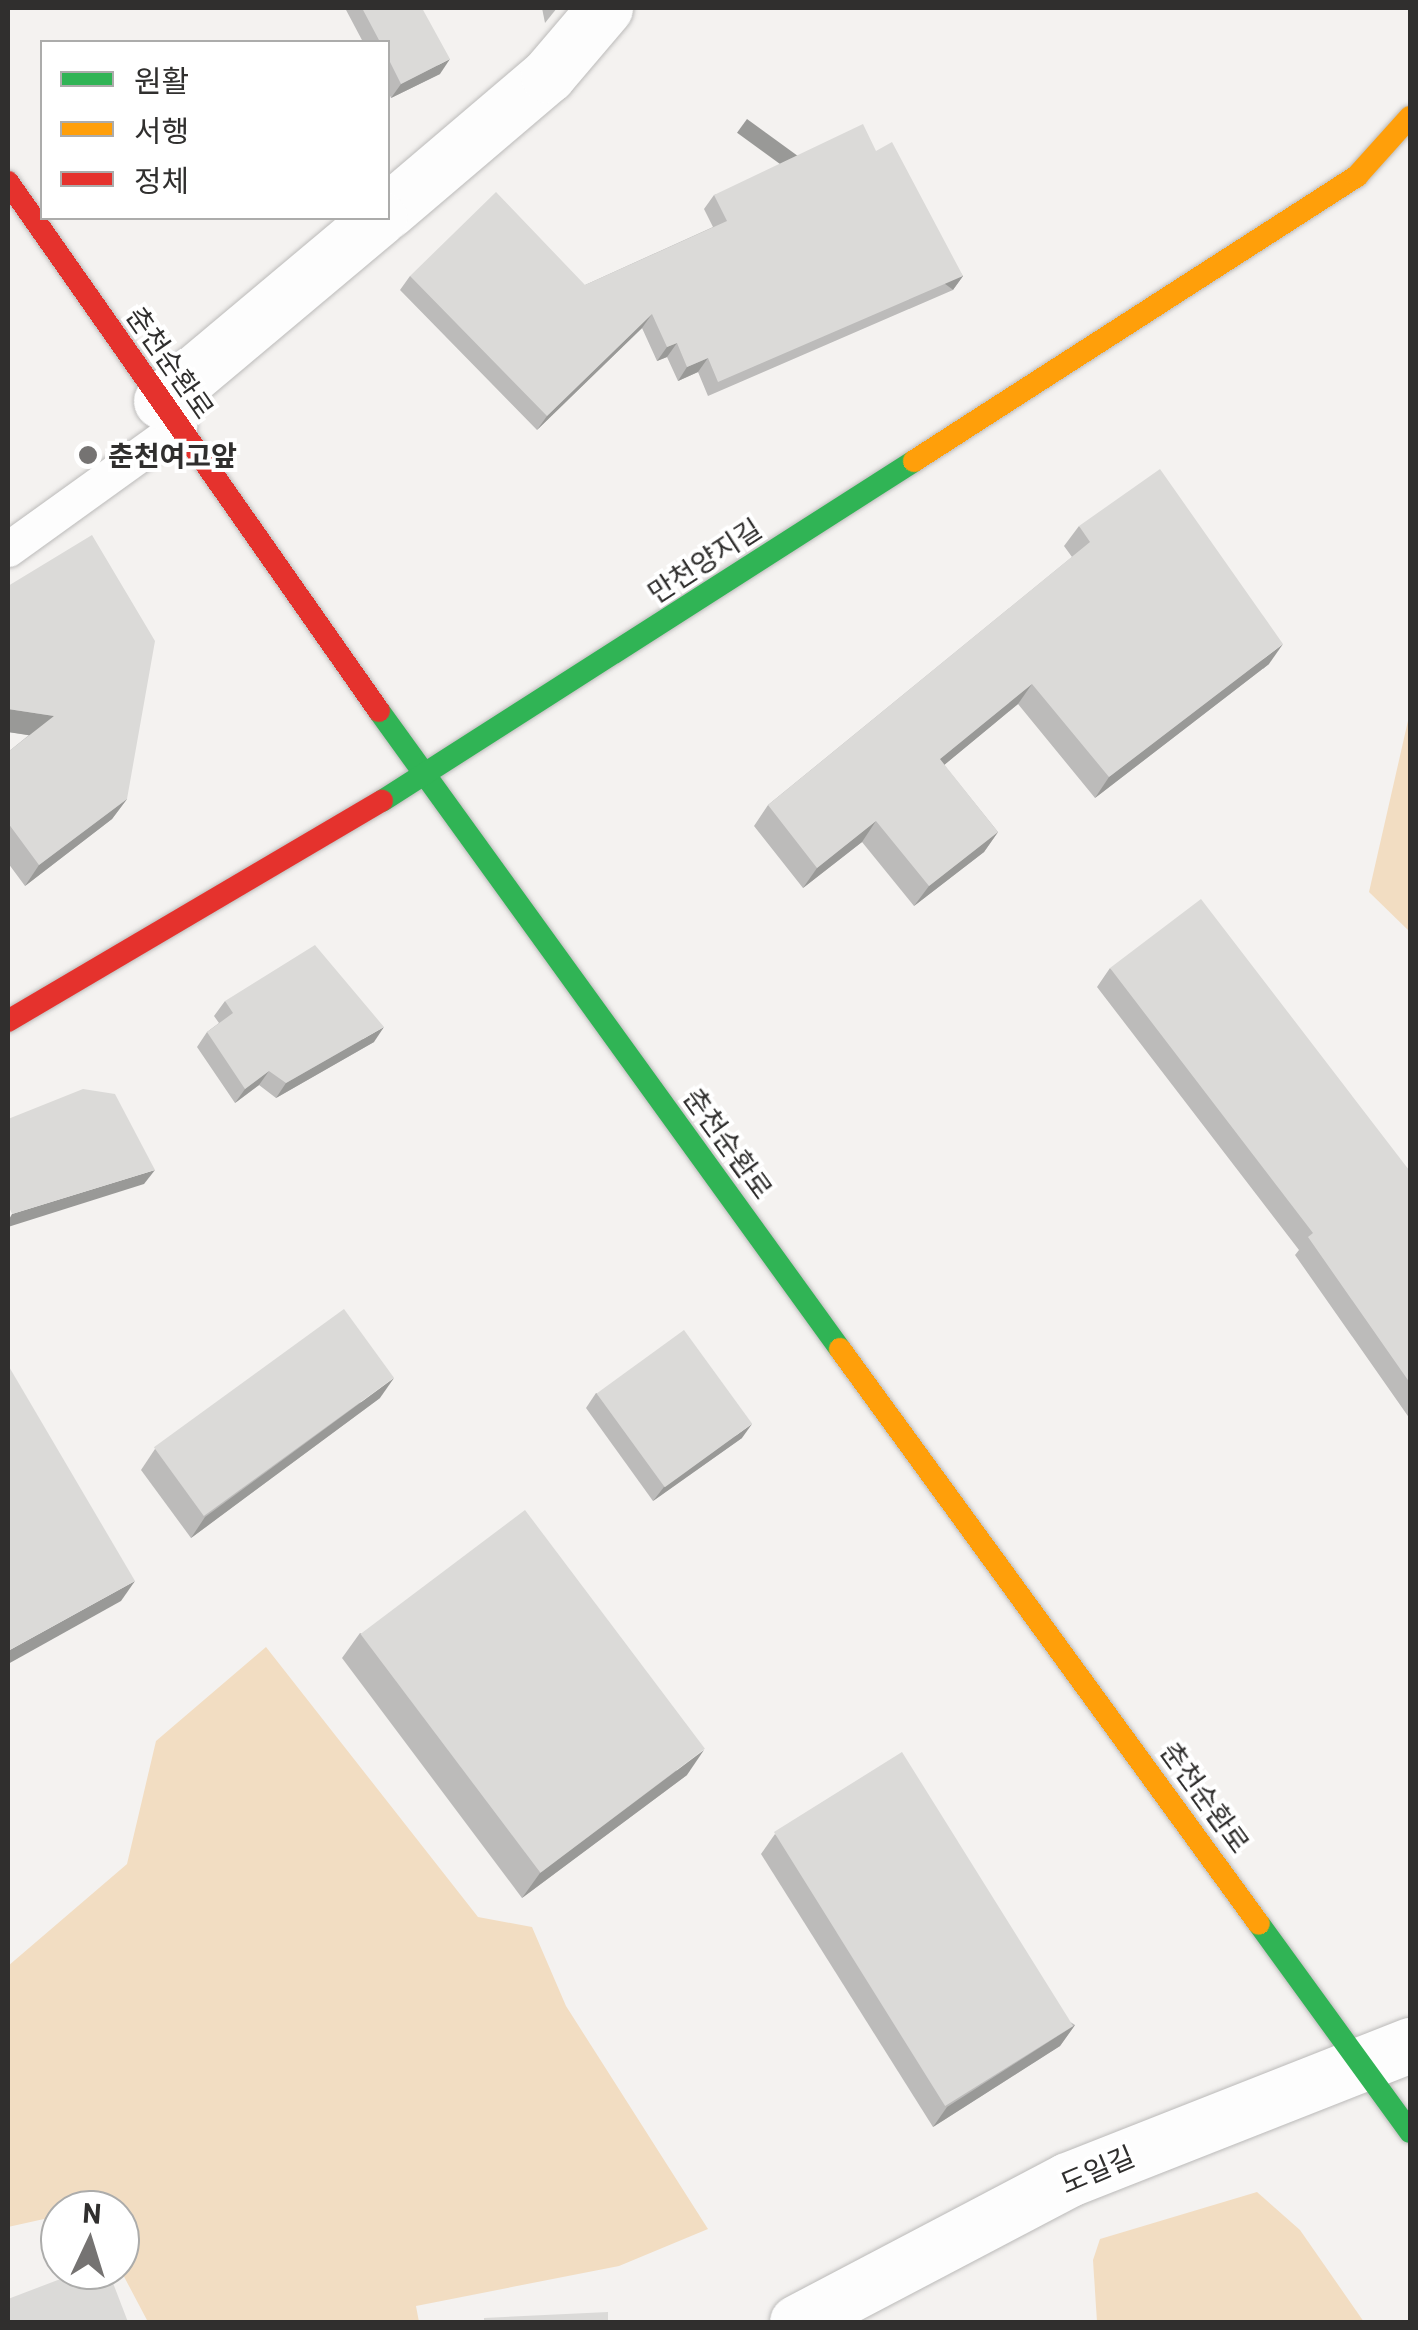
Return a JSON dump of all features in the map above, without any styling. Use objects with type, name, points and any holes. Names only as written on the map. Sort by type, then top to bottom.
[{"type":"street","points":[[390,208],[548,75],[605,8]]},
{"type":"street","name":"만천양지길","points":[[8,1021],[424,776],[1357,176],[1410,117]]},
{"type":"street","name":"춘천순환로","points":[[8,182],[424,776],[1386,2054],[1410,2132]]},
{"type":"street","points":[[170,414],[377,220]]},
{"type":"street","name":"도일길","points":[[798,2322],[1066,2180],[1386,2054]]},
{"type":"lane","points":[[8,549],[170,414]]},
{"type":"shaded area","points":[[1410,712],[1410,932],[1369,892]]},
{"type":"shaded area","points":[[266,1647],[478,1917],[532,1927],[566,2006],[708,2229],[619,2266],[416,2306],[419,2322],[148,2322],[131,2290],[140,2290],[140,2190],[40,2190],[40,2220],[8,2227],[8,1966],[127,1864],[156,1741]]},
{"type":"shaded area","points":[[1257,2192],[1300,2230],[1364,2322],[1097,2322],[1093,2260],[1100,2239]]},
{"type":"building","points":[[362,8],[422,8],[450,59],[401,84],[390,62],[390,40],[379,40]]},
{"type":"building","points":[[863,124],[876,151],[892,142],[963,276],[718,382],[708,358],[687,367],[677,343],[667,347],[652,314],[547,416],[410,276],[496,192],[585,285],[727,221],[714,195]]},
{"type":"building","points":[[1160,469],[1283,644],[1109,777],[1032,684],[940,759],[998,832],[929,886],[876,821],[817,868],[768,805],[1090,542],[1079,526]]},
{"type":"building","points":[[92,535],[155,641],[127,799],[39,865],[8,823],[8,752],[54,716],[8,709],[8,586]]},
{"type":"building","points":[[1201,899],[1410,1169],[1410,1383],[1308,1237],[1313,1233],[1110,968]]},
{"type":"building","points":[[315,945],[384,1027],[286,1083],[269,1071],[245,1089],[207,1032],[233,1013],[225,1001]]},
{"type":"building","points":[[83,1089],[115,1094],[155,1170],[12,1214],[8,1205],[8,1119]]},
{"type":"building","points":[[344,1309],[394,1378],[204,1516],[154,1447]]},
{"type":"building","points":[[684,1330],[752,1424],[665,1487],[597,1393]]},
{"type":"building","points":[[8,1365],[135,1581],[8,1651]]},
{"type":"building","points":[[525,1510],[705,1749],[540,1873],[360,1634]]},
{"type":"building","points":[[902,1752],[1073,2026],[945,2106],[774,1832]]},
{"type":"building","points":[[40,2287],[40,2290],[116,2290],[128,2322],[8,2322],[8,2299]]},
{"type":"building","points":[[608,2312],[608,2322],[484,2322],[484,2318]]},
{"type":"traffic: fast","points":[[382,801],[914,461]]},
{"type":"traffic: fast","points":[[379,711],[840,1349]]},
{"type":"traffic: fast","points":[[1259,1924],[1410,2132]]},
{"type":"traffic: slow","points":[[914,461],[1357,176],[1410,117]]},
{"type":"traffic: slow","points":[[840,1349],[1259,1924]]},
{"type":"traffic: jam","points":[[8,182],[379,711]]},
{"type":"traffic: jam","points":[[8,1021],[382,801]]},
{"type":"place","name":"춘천여고앞","points":[[88,455]]}]
